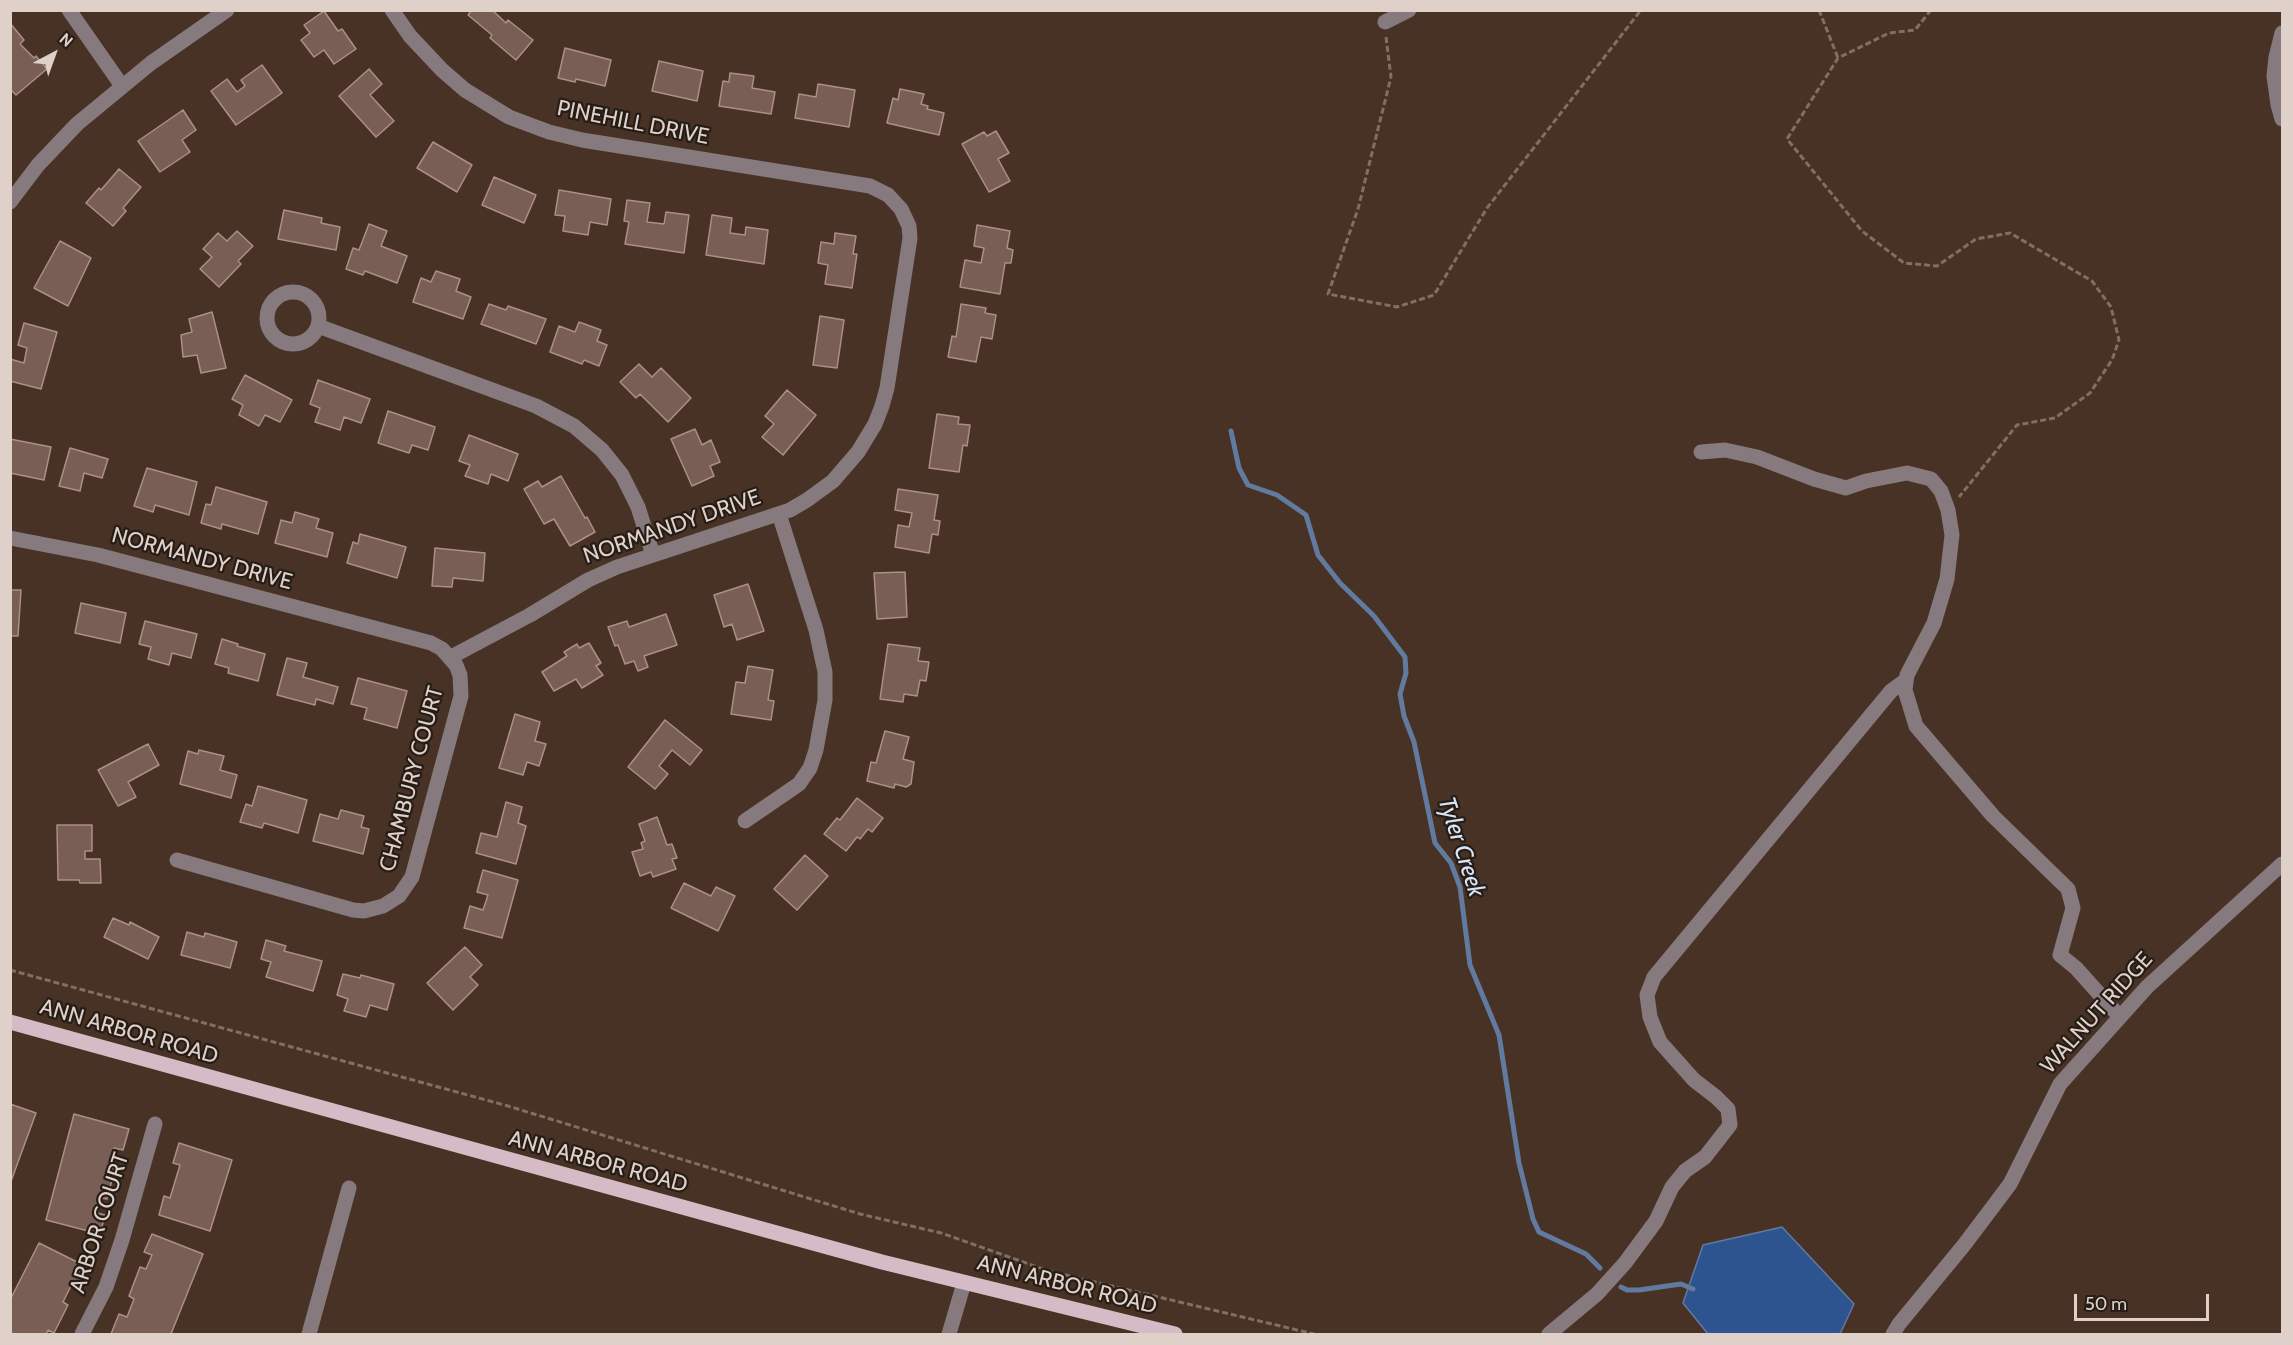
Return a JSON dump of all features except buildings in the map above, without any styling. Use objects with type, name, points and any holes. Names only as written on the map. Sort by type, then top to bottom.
[{"type":"main road","name":"ANN ARBOR ROAD","points":[[10,1022],[882,1263],[1175,1335]]},
{"type":"street","points":[[69,10],[122,86]]},
{"type":"street","points":[[10,202],[38,165],[77,123],[122,86],[227,10]]},
{"type":"street","name":"PINEHILL DRIVE","points":[[392,10],[410,36],[442,70],[465,90],[509,117],[549,132],[582,140],[870,186],[888,195],[901,209]]},
{"type":"street","points":[[1385,22],[1409,10]]},
{"type":"street","points":[[2283,33],[2276,57],[2274,76],[2278,105],[2283,119]]},
{"type":"street","name":"NORMANDY DRIVE","points":[[10,538],[98,555],[431,643],[451,657],[530,615],[588,580],[617,567],[779,514],[807,500],[832,481],[858,452],[878,415],[887,388],[910,246],[909,226],[901,209]]},
{"type":"street","points":[[318,326],[536,406],[574,426],[602,450],[622,475],[638,507],[653,555]]},
{"type":"street","points":[[1701,452],[1725,450],[1757,457],[1814,479],[1846,488],[1866,481],[1907,473],[1930,479],[1941,491],[1948,510],[1952,535],[1947,579],[1934,623],[1906,680],[1905,690],[1916,726],[1993,816],[2068,889],[2073,908],[2060,955],[2076,968],[2120,1017]]},
{"type":"street","points":[[745,821],[799,784],[810,768],[816,750],[825,700],[825,672],[816,630],[779,514]]},
{"type":"street","name":"CHAMBURY COURT","points":[[177,860],[353,910],[364,911],[383,906],[399,896],[412,878],[461,696],[460,675],[451,657]]},
{"type":"street","points":[[1549,1335],[1597,1294],[1625,1263],[1656,1221],[1672,1188],[1686,1171],[1705,1156],[1730,1125],[1728,1109],[1694,1080],[1660,1042],[1650,1017],[1647,995],[1654,977],[1891,691],[1906,680]]},
{"type":"street","name":"WALNUT RIDGE","points":[[1893,1335],[1899,1324],[2010,1185],[2060,1084],[2147,987],[2283,864]]},
{"type":"street","name":"ARBOR COURT","points":[[82,1335],[106,1287],[123,1240],[155,1124]]},
{"type":"street","points":[[309,1335],[349,1188]]},
{"type":"street","points":[[949,1335],[963,1282]]},
{"type":"path","points":[[1385,22],[1391,77],[1358,209],[1328,294],[1397,307],[1434,295],[1487,208],[1641,10]]},
{"type":"path","points":[[1819,10],[1838,58]]},
{"type":"path","points":[[1931,10],[1915,30],[1889,33],[1838,58],[1787,139],[1862,231],[1904,263],[1937,266],[1976,239],[2010,233],[2092,281],[2111,307],[2119,340],[2112,360],[2090,393],[2055,418],[2017,425],[1948,510]]},
{"type":"path","points":[[10,970],[508,1106],[860,1214],[941,1233],[1049,1271],[1314,1335]]},
{"type":"water","points":[[1782,1227],[1854,1304],[1840,1334],[1708,1334],[1683,1303],[1703,1245]]},
{"type":"waterway","name":"Tyler Creek","points":[[1231,431],[1239,468],[1248,485],[1277,495],[1306,515],[1318,555],[1340,583],[1374,616],[1405,657],[1406,673],[1400,694],[1404,716],[1414,742],[1435,843],[1451,863],[1460,887],[1470,965],[1499,1035],[1519,1163],[1533,1219],[1539,1232],[1586,1254],[1600,1268]]},
{"type":"waterway","name":"Tyler Creek","points":[[1621,1287],[1627,1290],[1639,1290],[1681,1284],[1693,1289]]}]
